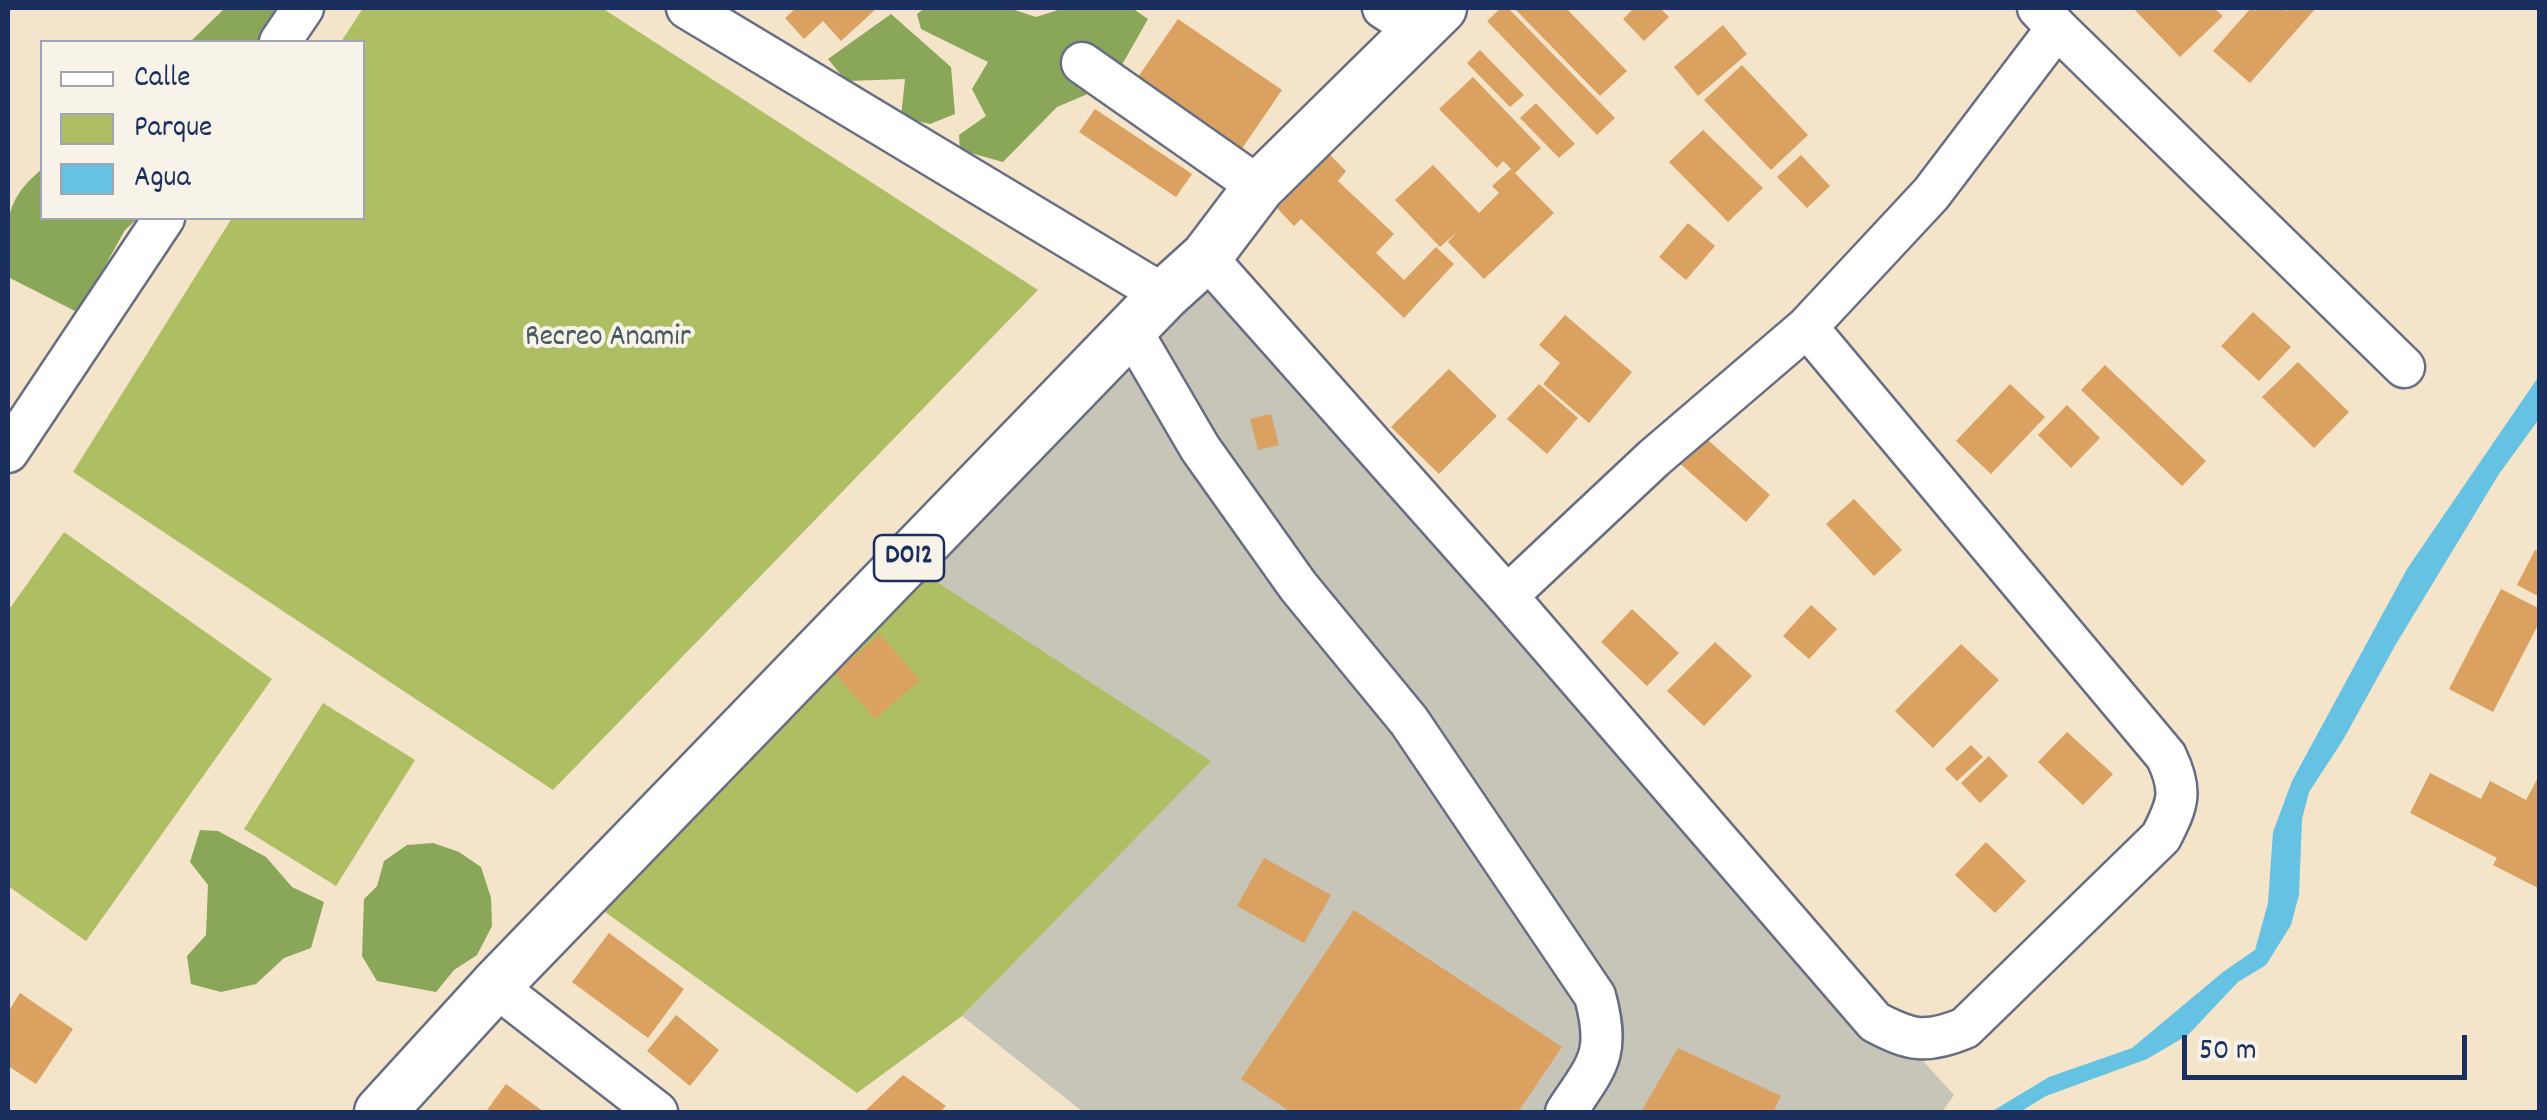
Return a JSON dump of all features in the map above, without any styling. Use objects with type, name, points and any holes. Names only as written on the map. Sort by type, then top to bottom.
[{"type":"main road","name":"D012","points":[[380,1112],[495,986],[1206,256],[1259,187],[1415,15]]},
{"type":"street","points":[[281,40],[303,8]]},
{"type":"street","points":[[687,8],[1148,313],[1200,448],[1298,586],[1409,721],[1595,996],[1604,1029],[1598,1064],[1566,1112]]},
{"type":"street","points":[[1507,596],[1654,458],[1808,327],[1931,194],[2048,18],[2404,367]]},
{"type":"street","points":[[1082,63],[1259,187]]},
{"type":"street","points":[[8,452],[163,220]]},
{"type":"street","points":[[1206,256],[1507,596],[1874,1022],[1904,1038],[1937,1040],[1964,1028],[2161,837],[2177,805],[2176,776],[2166,756],[1808,327]]},
{"type":"street","points":[[495,986],[657,1112]]},
{"type":"shaded area","points":[[1196,265],[1954,1095],[1942,1112],[1083,1112],[962,1016],[1210,761],[925,574]]},
{"type":"green space","points":[[225,8],[283,8],[259,40],[192,40]]},
{"type":"green space","name":"Recreo Anamir","points":[[363,8],[602,8],[1038,290],[553,790],[73,472],[231,220],[365,220],[365,40],[342,40]]},
{"type":"green space","points":[[925,8],[1009,8],[1036,17],[1064,8],[1132,8],[1148,19],[1111,84],[1057,107],[1003,162],[960,150],[959,135],[986,116],[972,89],[988,62],[921,29],[917,14]]},
{"type":"green space","points":[[891,14],[951,67],[955,114],[930,124],[901,117],[905,79],[846,81],[828,59]]},
{"type":"green space","points":[[40,171],[40,220],[136,220],[125,230],[79,313],[8,277],[9,217],[28,182]]},
{"type":"green space","points":[[64,532],[272,679],[86,941],[8,886],[8,611]]},
{"type":"green space","points":[[925,574],[1211,761],[962,1016],[857,1093],[594,904]]},
{"type":"green space","points":[[323,703],[415,760],[336,886],[244,829]]},
{"type":"green space","points":[[200,830],[218,831],[266,857],[292,887],[324,902],[311,948],[284,958],[256,984],[221,992],[191,984],[187,956],[206,935],[208,885],[190,862]]},
{"type":"green space","points":[[433,843],[459,852],[481,867],[491,898],[492,926],[477,955],[454,970],[436,992],[377,981],[362,956],[364,899],[377,886],[384,861],[407,845]]},
{"type":"water","points":[[2539,376],[2539,419],[2499,474],[2309,792],[2302,819],[2299,895],[2291,925],[2266,965],[2238,982],[2188,1035],[2147,1059],[2046,1096],[2020,1112],[1991,1112],[2049,1077],[2132,1048],[2255,950],[2268,903],[2273,832],[2292,781],[2407,569]]},
{"type":"building","points":[[796,8],[877,8],[841,41],[823,21],[804,39],[785,18]]},
{"type":"building","points":[[1501,8],[1508,8],[1615,118],[1597,135],[1487,21]]},
{"type":"building","points":[[1514,8],[1566,8],[1627,71],[1600,96]]},
{"type":"building","points":[[1634,8],[1660,8],[1669,17],[1644,41],[1623,19]]},
{"type":"building","points":[[2133,8],[2214,8],[2223,16],[2180,57]]},
{"type":"building","points":[[2251,8],[2316,8],[2250,83],[2213,51]]},
{"type":"building","points":[[1178,19],[1282,90],[1241,150],[1136,80]]},
{"type":"building","points":[[1723,25],[1747,54],[1698,96],[1674,67]]},
{"type":"building","points":[[1480,50],[1524,95],[1510,107],[1467,63]]},
{"type":"building","points":[[1742,65],[1808,135],[1771,170],[1704,100]]},
{"type":"building","points":[[1473,77],[1541,148],[1515,173],[1554,213],[1484,279],[1448,242],[1457,232],[1440,247],[1395,200],[1433,165],[1479,213],[1499,193],[1492,186],[1511,169],[1503,161],[1497,168],[1439,109]]},
{"type":"building","points":[[1536,103],[1575,144],[1559,158],[1520,118]]},
{"type":"building","points":[[1095,109],[1192,174],[1176,197],[1079,132]]},
{"type":"building","points":[[1703,130],[1763,188],[1728,222],[1669,162]]},
{"type":"building","points":[[1329,154],[1346,171],[1338,181],[1394,234],[1376,253],[1404,280],[1436,247],[1454,264],[1404,318],[1301,219],[1294,226],[1277,208]]},
{"type":"building","points":[[1801,155],[1830,186],[1807,208],[1777,177]]},
{"type":"building","points":[[1688,223],[1715,246],[1686,280],[1659,257]]},
{"type":"building","points":[[2253,312],[2291,347],[2259,381],[2221,346]]},
{"type":"building","points":[[1565,315],[1632,372],[1589,423],[1543,384],[1560,363],[1539,345]]},
{"type":"building","points":[[2298,362],[2349,412],[2314,448],[2262,397]]},
{"type":"building","points":[[2105,365],[2206,461],[2182,486],[2081,390]]},
{"type":"building","points":[[1449,369],[1497,416],[1439,474],[1391,427]]},
{"type":"building","points":[[1539,384],[1578,418],[1547,454],[1507,419]]},
{"type":"building","points":[[2010,384],[2045,417],[1991,474],[1956,441]]},
{"type":"building","points":[[2067,405],[2100,438],[2071,468],[2038,435]]},
{"type":"building","points":[[1271,414],[1279,445],[1258,450],[1250,419]]},
{"type":"building","points":[[1700,433],[1770,495],[1746,522],[1676,460]]},
{"type":"building","points":[[1854,499],[1902,550],[1874,576],[1826,524]]},
{"type":"building","points":[[2535,550],[2540,552],[2540,597],[2517,585]]},
{"type":"building","points":[[2501,589],[2540,609],[2540,621],[2493,712],[2449,689]]},
{"type":"building","points":[[1811,605],[1837,629],[1809,659],[1783,636]]},
{"type":"building","points":[[1632,609],[1679,653],[1647,686],[1601,642]]},
{"type":"building","points":[[880,634],[920,680],[875,719],[835,673]]},
{"type":"building","points":[[1715,642],[1752,676],[1704,726],[1667,691]]},
{"type":"building","points":[[1961,644],[1999,680],[1933,748],[1895,711]]},
{"type":"building","points":[[2067,732],[2113,774],[2083,805],[2038,762]]},
{"type":"building","points":[[1971,745],[1983,757],[1957,781],[1945,769]]},
{"type":"building","points":[[1989,756],[2008,776],[1980,803],[1961,783]]},
{"type":"building","points":[[2430,773],[2481,799],[2490,781],[2526,800],[2540,774],[2540,889],[2493,865],[2497,858],[2410,813]]},
{"type":"building","points":[[1986,842],[2026,881],[1995,913],[1955,875]]},
{"type":"building","points":[[1264,858],[1331,895],[1304,943],[1237,906]]},
{"type":"building","points":[[1354,910],[1562,1047],[1518,1112],[1291,1112],[1241,1079]]},
{"type":"building","points":[[609,933],[684,989],[648,1038],[572,982]]},
{"type":"building","points":[[20,993],[73,1029],[36,1084],[8,1066],[8,1012]]},
{"type":"building","points":[[676,1015],[719,1050],[690,1086],[647,1051]]},
{"type":"building","points":[[1678,1048],[1781,1096],[1773,1112],[1641,1112]]},
{"type":"building","points":[[903,1075],[946,1106],[940,1112],[864,1112]]},
{"type":"building","points":[[506,1084],[544,1112],[487,1110]]}]
